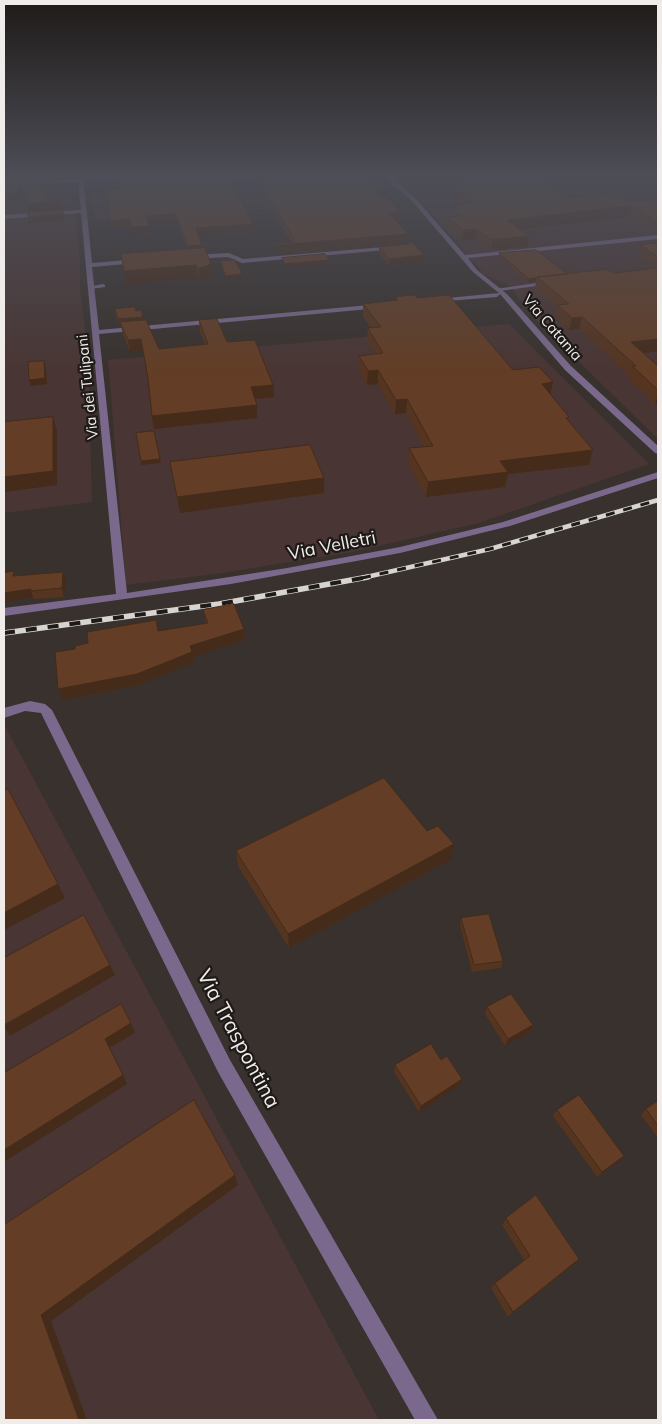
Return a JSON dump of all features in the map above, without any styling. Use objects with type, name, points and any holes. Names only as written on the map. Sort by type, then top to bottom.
[{"type":"street","name":"Via dei Tulipani","points":[[87,241],[122,597]]},
{"type":"street","name":"Via Catania","points":[[450,241],[568,368],[658,451]]},
{"type":"street","points":[[464,257],[615,241]]},
{"type":"street","points":[[185,258],[229,255],[242,261],[407,247]]},
{"type":"street","points":[[89,265],[148,260]]},
{"type":"street","points":[[429,301],[498,292]]},
{"type":"street","points":[[96,332],[390,305]]},
{"type":"street","name":"Via Velletri","points":[[4,612],[122,597],[299,569],[449,539],[517,521],[658,475]]},
{"type":"street","name":"Via Traspontina","points":[[4,713],[18,707],[35,705],[46,710],[224,1066],[427,1420]]},
{"type":"lane","points":[[498,292],[560,281]]},
{"type":"lane","points":[[90,287],[103,286]]},
{"type":"shaded area","points":[[4,241],[78,241],[80,288],[88,352],[92,502],[4,513]]},
{"type":"shaded area","points":[[456,241],[658,241],[658,439],[534,318],[510,286],[484,274]]},
{"type":"shaded area","points":[[509,324],[649,464],[479,523],[352,552],[216,574],[126,585],[108,360]]},
{"type":"shaded area","points":[[4,724],[379,1420],[4,1420]]},
{"type":"building","points":[[186,241],[201,241],[202,245],[188,246]]},
{"type":"building","points":[[320,241],[278,245],[277,243]]},
{"type":"building","points":[[412,242],[424,255],[389,259],[379,247],[408,244]]},
{"type":"building","points":[[658,243],[658,257],[640,245]]},
{"type":"building","points":[[205,248],[211,264],[198,269],[196,265],[124,271],[121,254]]},
{"type":"building","points":[[536,250],[568,274],[529,279],[499,253]]},
{"type":"building","points":[[325,254],[329,260],[285,264],[282,258]]},
{"type":"building","points":[[235,260],[242,274],[226,276],[220,261]]},
{"type":"building","points":[[658,268],[658,339],[631,342],[658,366],[658,390],[632,366],[636,366],[582,317],[572,318],[557,305],[569,304],[537,277],[608,269],[613,273]]},
{"type":"building","points":[[415,295],[417,298],[449,295],[513,370],[539,367],[553,382],[542,384],[569,417],[566,418],[593,450],[500,461],[508,472],[428,482],[409,448],[433,446],[407,399],[396,400],[378,370],[368,371],[359,356],[383,353],[368,328],[381,327],[363,304],[398,300],[396,297]]},
{"type":"building","points":[[135,307],[136,311],[141,310],[143,317],[118,319],[115,309]]},
{"type":"building","points":[[217,319],[227,342],[255,340],[273,385],[251,387],[257,405],[152,416],[141,339],[128,340],[120,322],[146,320],[159,349],[208,344],[199,320]]},
{"type":"building","points":[[44,361],[45,378],[29,380],[28,362]]},
{"type":"building","points":[[53,417],[53,471],[4,477],[4,422]]},
{"type":"building","points":[[154,431],[160,459],[141,461],[136,433]]},
{"type":"building","points":[[310,445],[324,478],[177,497],[170,462]]},
{"type":"building","points":[[14,571],[13,576],[63,572],[62,588],[31,591],[31,589],[4,593],[4,573]]},
{"type":"building","points":[[234,604],[244,629],[190,646],[192,652],[137,674],[58,689],[55,652],[75,649],[75,646],[88,643],[87,632],[156,620],[158,631],[208,623],[203,610]]},
{"type":"building","points":[[384,778],[427,831],[438,826],[454,844],[288,934],[236,851]]},
{"type":"building","points":[[8,789],[58,884],[4,913],[4,791]]},
{"type":"building","points":[[489,914],[503,961],[474,965],[461,918]]},
{"type":"building","points":[[84,915],[110,965],[4,1025],[4,958]]},
{"type":"building","points":[[511,994],[533,1025],[508,1039],[487,1007]]},
{"type":"building","points":[[121,1004],[131,1023],[105,1039],[123,1075],[4,1150],[4,1073]]},
{"type":"building","points":[[431,1044],[441,1060],[447,1056],[462,1079],[421,1106],[395,1065]]},
{"type":"building","points":[[579,1095],[624,1156],[602,1172],[557,1110]]},
{"type":"building","points":[[194,1100],[235,1175],[41,1315],[79,1420],[4,1420],[4,1225]]},
{"type":"building","points":[[658,1101],[658,1126],[646,1109]]},
{"type":"building","points":[[536,1195],[579,1259],[513,1312],[495,1283],[530,1256],[506,1218]]},
{"type":"railway","points":[[362,578],[490,549],[658,500]]},
{"type":"railway","points":[[4,633],[219,604],[368,577]]}]
